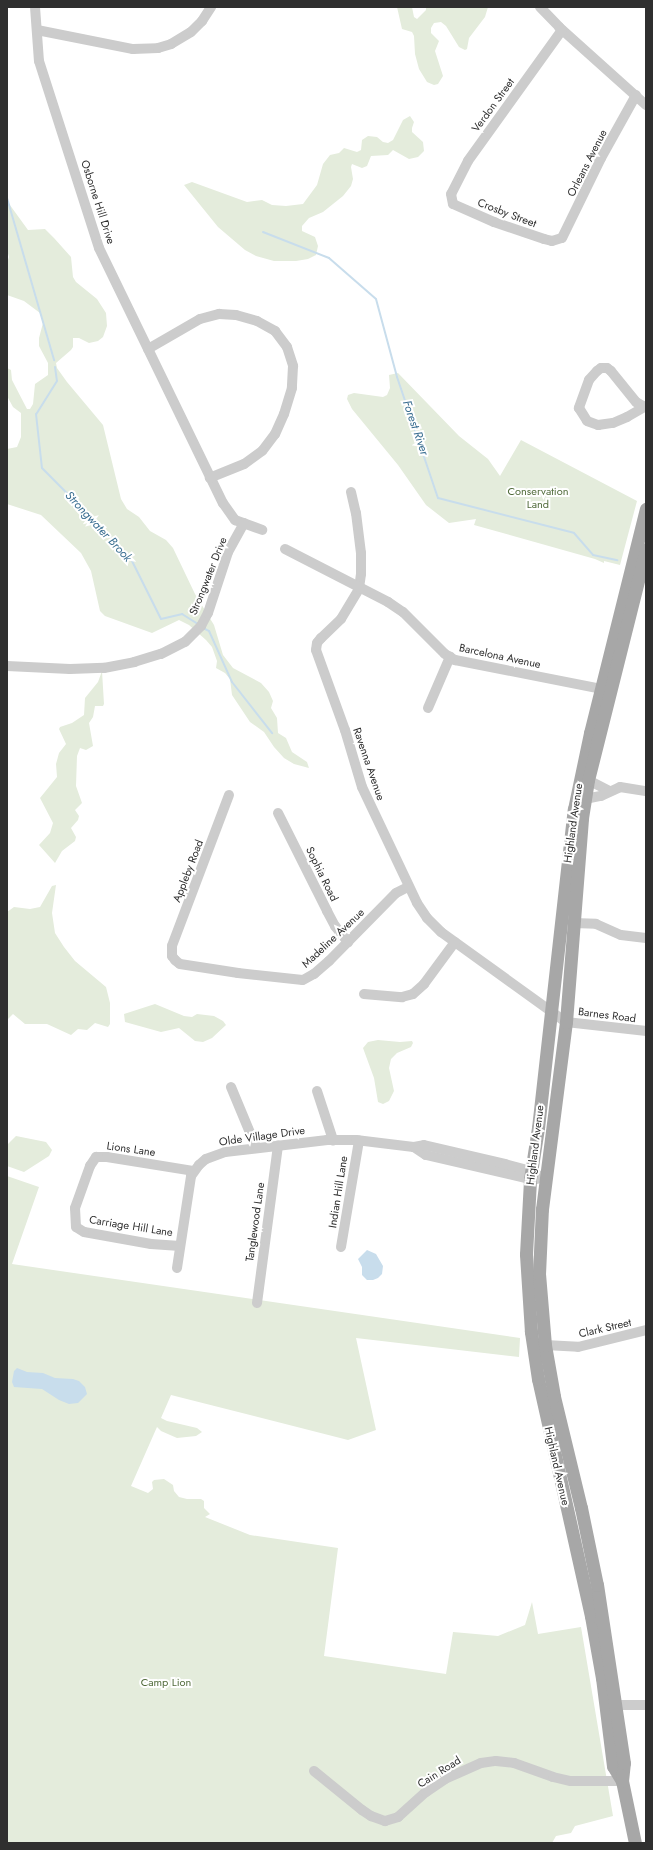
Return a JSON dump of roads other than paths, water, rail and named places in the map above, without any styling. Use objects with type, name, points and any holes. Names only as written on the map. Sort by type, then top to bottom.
[{"type":"main road","name":"Highland Avenue","points":[[622,1781],[613,1766],[602,1678],[591,1616],[534,1355],[528,1304],[526,1254],[531,1175],[538,1128],[574,810],[601,688],[646,509]]},
{"type":"main road","name":"Highland Avenue","points":[[635,1843],[622,1781],[624,1763],[598,1585],[582,1508],[554,1396],[545,1345],[539,1274],[540,1233],[545,1178],[566,1022],[579,844],[585,799],[588,780],[646,549]]},
{"type":"street","name":"Osborne Hill Drive","points":[[35,7],[39,61],[90,225],[99,248],[210,478],[224,503],[235,520],[262,530]]},
{"type":"street","points":[[37,30],[133,49],[158,48],[171,44],[191,32],[202,22],[211,7]]},
{"type":"street","points":[[540,7],[562,30],[646,105]]},
{"type":"street","name":"Verdon Street","points":[[451,199],[451,194],[468,161],[562,30]]},
{"type":"street","name":"Orleans Avenue","points":[[558,240],[566,232],[601,158],[636,95]]},
{"type":"street","name":"Crosby Street","points":[[451,199],[453,204],[494,222],[544,240],[558,240]]},
{"type":"street","points":[[148,349],[200,319],[219,314],[236,315],[257,321],[275,331],[287,347],[293,366],[292,388],[284,414],[275,434],[262,451],[244,464],[210,478]]},
{"type":"street","points":[[601,368],[607,368],[611,371],[636,402],[645,406],[612,423],[598,425],[587,421],[579,408],[589,380],[596,371],[601,368]]},
{"type":"street","name":"Ravenna Avenue","points":[[351,492],[356,513],[361,553],[362,574],[359,589],[341,618],[320,638],[317,643],[316,650],[345,730],[362,787],[408,887],[427,918],[455,942],[551,1013],[566,1022]]},
{"type":"street","name":"Strongwater Drive","points":[[7,666],[70,669],[104,668],[134,662],[161,654],[185,642],[201,626],[208,613],[228,552],[244,523]]},
{"type":"street","name":"Barcelona Avenue","points":[[285,549],[359,589],[388,602],[403,612],[445,654],[450,657],[479,665],[601,688]]},
{"type":"street","points":[[428,708],[450,657]]},
{"type":"street","points":[[588,780],[610,791]]},
{"type":"street","points":[[585,799],[601,796],[620,787],[646,791]]},
{"type":"street","name":"Appleby Road","points":[[172,956],[172,946],[229,795]]},
{"type":"street","name":"Sophia Road","points":[[278,813],[335,926],[348,942]]},
{"type":"street","name":"Madeline Avenue","points":[[172,956],[175,960],[189,966],[297,981],[308,978],[348,942],[396,893],[408,887]]},
{"type":"street","points":[[573,923],[596,924],[621,935],[646,938]]},
{"type":"street","points":[[364,994],[402,997],[413,994],[424,984],[455,942]]},
{"type":"street","name":"Barnes Road","points":[[566,1022],[646,1031]]},
{"type":"street","points":[[231,1087],[256,1147]]},
{"type":"street","points":[[317,1091],[333,1140]]},
{"type":"street","name":"Olde Village Drive","points":[[193,1171],[215,1154],[278,1144],[333,1140],[359,1141],[414,1147],[424,1145],[545,1178]]},
{"type":"street","name":"Indian Hill Lane","points":[[341,1248],[359,1141]]},
{"type":"street","name":"Tanglewood Lane","points":[[257,1303],[278,1144]]},
{"type":"street","name":"Lions Lane","points":[[75,1208],[90,1166],[96,1157],[107,1157],[193,1171]]},
{"type":"street","points":[[177,1268],[190,1181],[193,1171]]},
{"type":"street","name":"Carriage Hill Lane","points":[[75,1208],[76,1227],[84,1232],[151,1244],[180,1246]]},
{"type":"street","name":"Clark Street","points":[[545,1345],[578,1347],[646,1330]]},
{"type":"street","points":[[615,1705],[646,1705]]},
{"type":"street","name":"Cain Road","points":[[314,1771],[362,1810],[375,1818],[385,1821],[398,1817],[426,1792],[445,1779],[481,1763],[496,1761],[514,1763],[553,1777],[571,1781],[622,1781]]},
{"type":"water","points":[[367,1250],[376,1254],[383,1266],[382,1274],[373,1280],[367,1280],[362,1275],[362,1267],[358,1259]]},
{"type":"water","points":[[17,1368],[27,1372],[43,1373],[55,1378],[73,1379],[79,1381],[85,1387],[87,1394],[78,1403],[69,1404],[59,1400],[42,1389],[14,1387],[12,1382],[14,1371]]},
{"type":"waterway","name":"Strongwater Brook","points":[[7,198],[54,360]]},
{"type":"waterway","name":"Forest River","points":[[263,232],[329,258],[376,299],[397,377],[438,498],[574,533],[593,555],[617,560]]},
{"type":"waterway","name":"Strongwater Brook","points":[[55,367],[57,381],[36,414],[42,468],[130,557],[161,619],[182,614],[198,624]]},
{"type":"waterway","name":"Strongwater Brook","points":[[203,628],[209,631],[232,682],[272,733]]},
{"type":"park label","name":"Conservation Land","points":[[538,498]]},
{"type":"park label","name":"Camp Lion","points":[[166,1682]]}]
